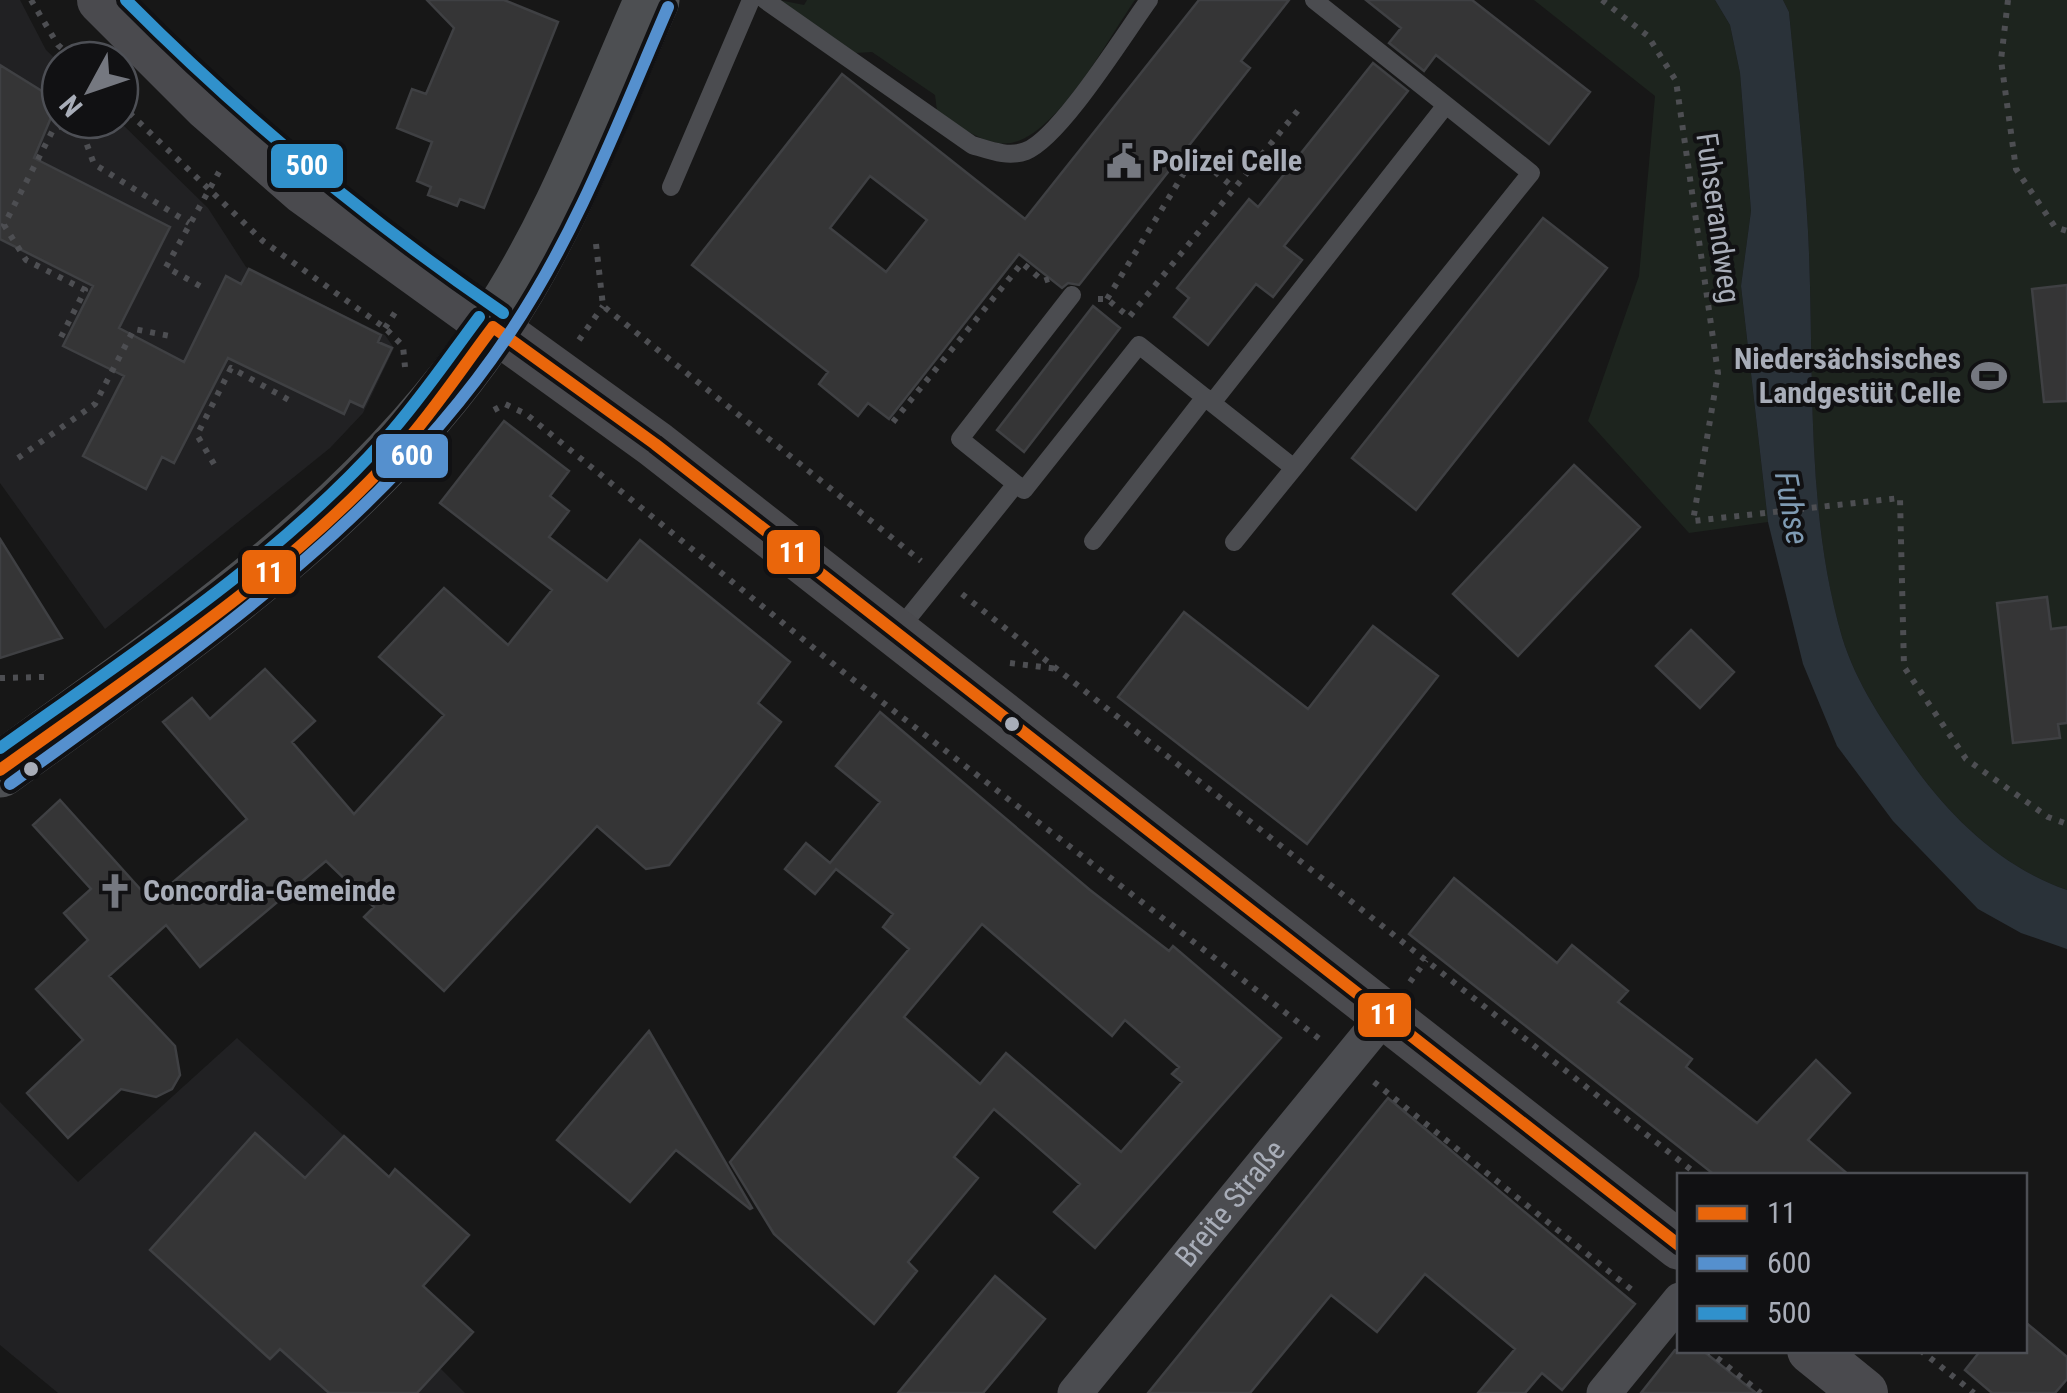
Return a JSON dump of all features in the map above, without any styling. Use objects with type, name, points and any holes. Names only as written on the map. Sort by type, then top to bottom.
[{"type":"main road","points":[[0,770],[193,628],[354,496],[388,463],[493,327],[552,225],[652,0]]},
{"type":"street","points":[[101,0],[196,95],[303,190],[418,278],[557,370],[1677,1244]]},
{"type":"street","name":"Breite Straße","points":[[1075,1393],[1386,1014]]},
{"type":"street","points":[[1604,1393],[1672,1309]]},
{"type":"street","points":[[1815,1353],[1864,1393]]},
{"type":"lane","points":[[671,187],[750,0]]},
{"type":"lane","points":[[765,0],[972,145],[1000,154],[1026,151],[1051,134],[1149,0]]},
{"type":"lane","points":[[1234,542],[1532,173],[1314,0]]},
{"type":"lane","points":[[1093,541],[1446,105]]},
{"type":"lane","points":[[1072,295],[960,439],[1016,484],[1024,490],[1139,346],[1294,468]]},
{"type":"lane","points":[[896,634],[1016,484]]},
{"type":"path","points":[[31,0],[56,40]]},
{"type":"path","name":"Fuhserandweg","points":[[1602,0],[1648,36],[1676,81],[1718,374],[1693,522],[1852,500],[1900,498],[1904,666],[1966,759],[2048,817],[2067,824]]},
{"type":"path","points":[[2008,0],[2001,60],[2016,169],[2056,227],[2067,231]]},
{"type":"path","points":[[1130,318],[1300,108]]},
{"type":"path","points":[[140,123],[263,241],[385,328],[403,346],[406,373]]},
{"type":"path","points":[[48,140],[4,225],[26,260],[85,290],[60,338]]},
{"type":"path","points":[[84,140],[94,164],[190,223]]},
{"type":"path","points":[[1107,299],[1196,155],[1234,188]]},
{"type":"path","points":[[199,205],[166,267],[200,286]]},
{"type":"path","points":[[599,245],[603,306],[1695,1173]]},
{"type":"path","points":[[18,458],[95,404],[134,329],[175,337]]},
{"type":"path","points":[[214,464],[197,434],[231,368],[289,400]]},
{"type":"path","points":[[488,413],[505,404],[526,414],[842,671],[1672,1309]]},
{"type":"path","points":[[0,678],[56,676]]},
{"type":"path","points":[[1712,1353],[1761,1393]]},
{"type":"path","points":[[1924,1353],[1974,1393]]},
{"type":"shaded area","points":[[0,0],[20,0],[41,40],[40,140],[138,140],[208,208],[246,267],[385,335],[394,348],[363,413],[330,448],[105,629],[0,483]]},
{"type":"shaded area","points":[[779,0],[804,5],[807,0],[1135,0],[1076,90],[1057,112],[1017,141],[998,143],[974,135],[937,111],[935,95],[872,52],[856,53]]},
{"type":"shaded area","points":[[1534,0],[1715,0],[1730,25],[1740,73],[1751,211],[1741,286],[1768,522],[1689,533],[1588,421],[1639,276],[1655,96]]},
{"type":"shaded area","name":"Niedersächsisches Landgestüt Celle","points":[[1783,0],[2067,0],[2067,890],[2002,856],[1947,807],[1874,706],[1842,637],[1830,587],[1816,487],[1806,204],[1789,12]]},
{"type":"shaded area","points":[[237,1038],[388,1176],[395,1169],[469,1235],[423,1286],[473,1332],[440,1368],[465,1393],[58,1393],[0,1345],[0,1102],[78,1182]]},
{"type":"water","name":"Fuhse","points":[[1715,0],[1783,0],[1789,12],[1808,231],[1816,486],[1830,587],[1848,655],[1884,722],[1947,807],[2002,856],[2067,890],[2067,949],[2021,933],[1978,909],[1893,821],[1837,746],[1803,664],[1768,522],[1741,286],[1751,211],[1740,73],[1730,25]]},
{"type":"building","points":[[427,0],[504,0],[558,22],[484,208],[460,199],[457,206],[428,195],[431,187],[417,181],[432,142],[397,128],[412,89],[426,94],[454,28]]},
{"type":"building","points":[[1199,0],[1289,0],[1241,61],[1250,68],[1079,285],[1068,283],[1062,288],[1019,254],[889,419],[868,403],[858,416],[819,384],[828,372],[692,265],[842,74],[1025,219]],"holes":[[[870,176],[927,220],[886,272],[830,228]]]},
{"type":"building","points":[[1366,0],[1472,0],[1590,92],[1549,144],[1436,55],[1424,71],[1389,43],[1401,28]]},
{"type":"building","points":[[1373,63],[1408,91],[1284,246],[1302,260],[1273,297],[1256,284],[1208,345],[1174,317],[1189,298],[1177,288],[1249,199],[1258,207]]},
{"type":"building","points":[[0,65],[40,90],[42,140],[34,158],[170,227],[119,328],[184,362],[226,276],[241,284],[249,269],[381,335],[378,342],[392,348],[363,407],[350,401],[344,414],[228,358],[174,463],[162,457],[146,489],[83,456],[124,376],[63,346],[93,286],[0,239]]},
{"type":"building","points":[[1543,218],[1607,268],[1416,510],[1352,458]]},
{"type":"building","points":[[2067,285],[2067,401],[2044,402],[2032,289]]},
{"type":"building","points":[[1093,306],[1120,328],[1024,452],[997,430]]},
{"type":"building","points":[[504,421],[569,471],[550,496],[569,511],[549,537],[607,581],[640,540],[790,662],[758,703],[781,722],[669,865],[646,869],[597,826],[444,991],[364,917],[374,907],[326,861],[200,967],[166,925],[109,976],[175,1046],[180,1075],[172,1089],[156,1097],[121,1089],[68,1138],[27,1093],[83,1040],[36,989],[88,940],[64,913],[91,889],[33,825],[60,800],[151,901],[247,819],[163,722],[192,698],[210,719],[265,669],[315,721],[292,742],[354,814],[444,715],[379,657],[444,588],[508,645],[552,590],[440,503]]},
{"type":"building","points":[[1574,465],[1640,527],[1518,656],[1453,594]]},
{"type":"building","points":[[0,539],[62,638],[0,658]]},
{"type":"building","points":[[2047,597],[2051,629],[2067,627],[2067,723],[2058,724],[2060,738],[2013,743],[1997,603]]},
{"type":"building","points":[[1184,612],[1308,709],[1373,626],[1438,676],[1307,844],[1118,697]]},
{"type":"building","points":[[1691,630],[1734,672],[1700,708],[1656,666]]},
{"type":"building","points":[[880,712],[1090,890],[1169,951],[1173,946],[1281,1038],[1095,1248],[1054,1212],[1080,1184],[994,1109],[954,1157],[978,1178],[908,1262],[917,1271],[874,1324],[774,1234],[730,1162],[909,949],[883,927],[893,914],[836,869],[815,894],[785,869],[806,843],[830,863],[880,802],[836,766]],"holes":[[[982,924],[1112,1036],[1125,1020],[1179,1067],[1172,1074],[1182,1082],[1121,1152],[1006,1053],[980,1084],[904,1017]]]},
{"type":"building","points":[[1454,878],[1557,963],[1572,945],[1628,991],[1618,1002],[1692,1059],[1686,1067],[1757,1123],[1816,1060],[1850,1093],[1808,1140],[1846,1173],[1712,1173],[1409,934]]},
{"type":"building","points":[[649,1031],[752,1208],[676,1150],[630,1202],[557,1140]]},
{"type":"building","points":[[1388,1098],[1635,1304],[1562,1390],[1542,1373],[1525,1393],[1478,1393],[1515,1349],[1425,1274],[1377,1332],[1331,1295],[1250,1393],[1148,1393]]},
{"type":"building","points":[[255,1133],[305,1178],[344,1136],[389,1177],[395,1169],[469,1235],[423,1286],[473,1332],[417,1393],[329,1393],[280,1349],[270,1359],[150,1250]]},
{"type":"building","points":[[995,1276],[1045,1319],[983,1393],[898,1393]]},
{"type":"building","points":[[2027,1324],[2067,1357],[2067,1379],[2055,1393],[1992,1393],[1965,1370],[1979,1353],[2027,1353]]},
{"type":"building","points":[[1677,1350],[1706,1353],[1756,1393],[1641,1393]]},
{"type":"transit line","name":"500","points":[[126,0],[307,166],[503,313]]},
{"type":"transit line","name":"600","points":[[10,784],[147,685],[280,581],[403,466],[459,402],[509,334],[556,256],[668,7]]},
{"type":"transit line","name":"500","points":[[0,748],[202,604],[298,525],[386,438],[479,317]]},
{"type":"transit line","name":"11","points":[[493,327],[655,444],[1677,1244]]},
{"type":"transit line","name":"11","points":[[0,770],[209,620],[309,539],[400,449],[493,327]]},
{"type":"place","name":"Polizei Celle","points":[[1124,161]]},
{"type":"place","name":"Niedersächsisches Landgestüt Celle","points":[[1989,376]]},
{"type":"place","name":"Concordia-Gemeinde","points":[[115,891]]}]
